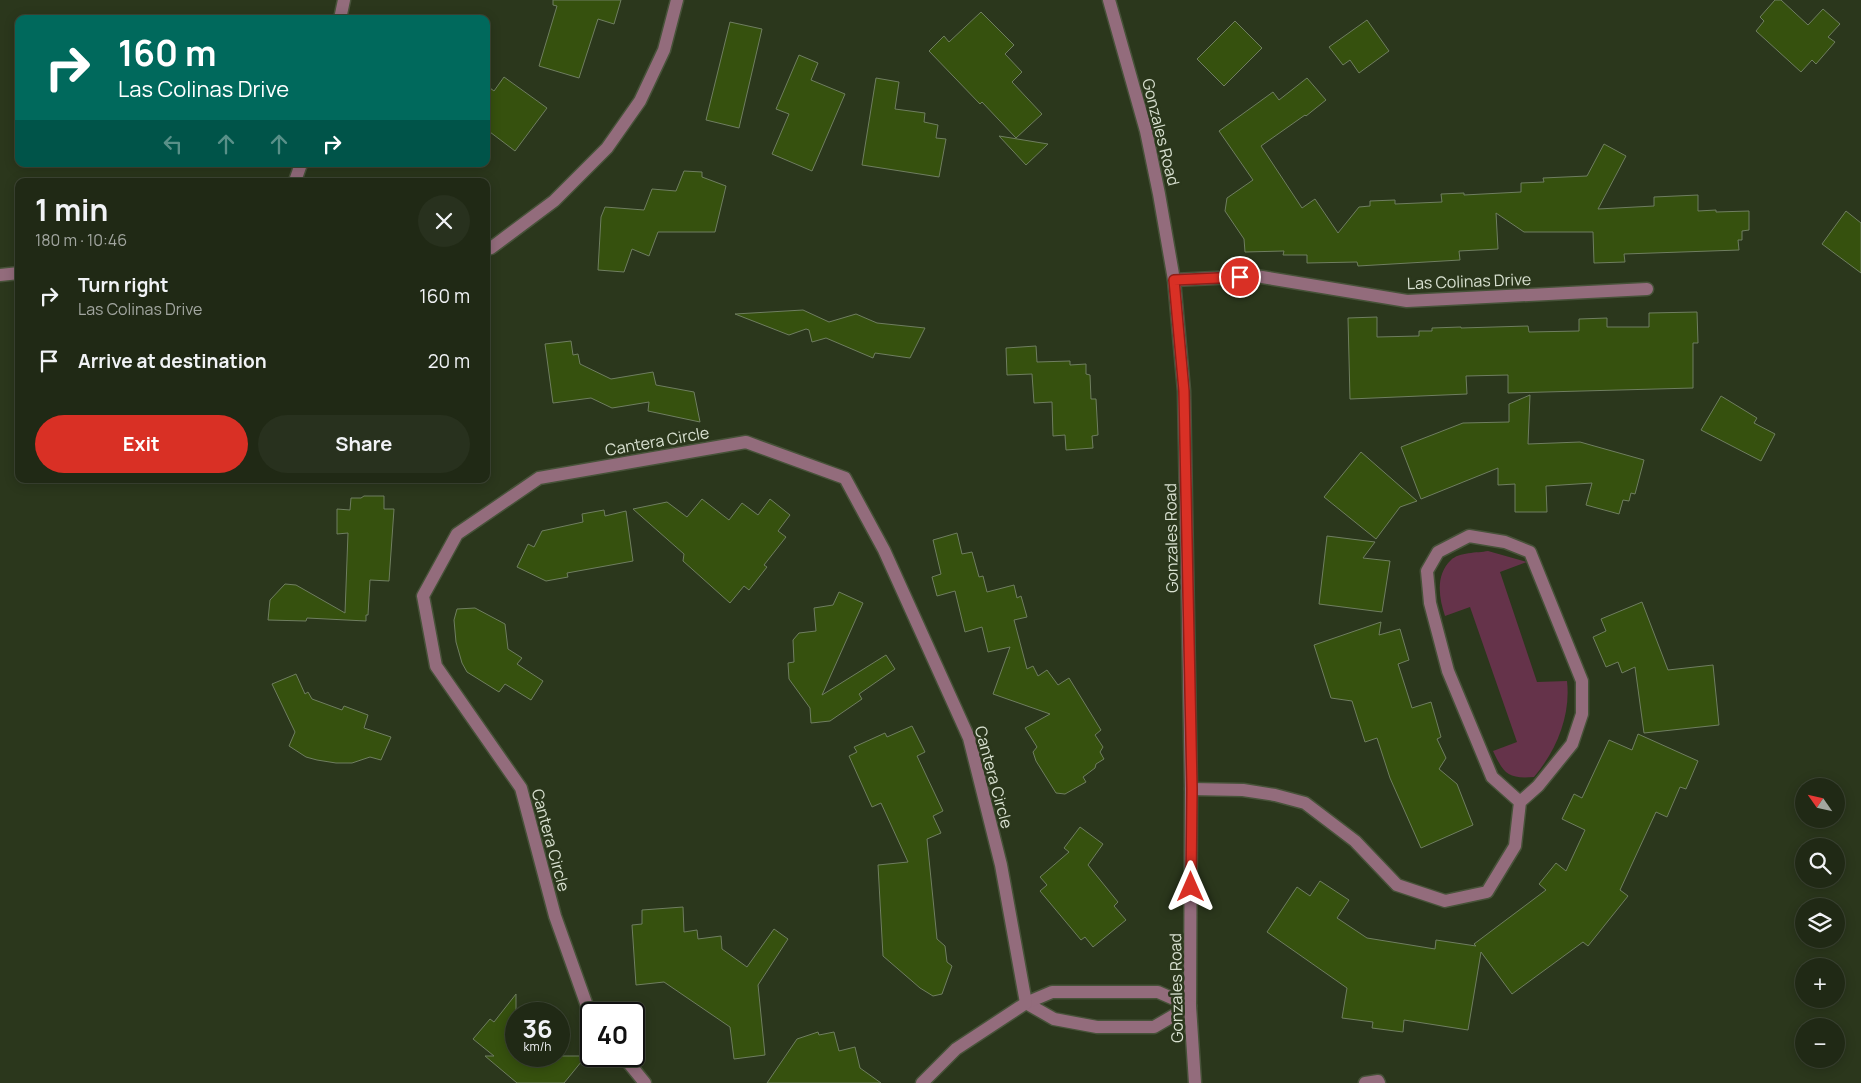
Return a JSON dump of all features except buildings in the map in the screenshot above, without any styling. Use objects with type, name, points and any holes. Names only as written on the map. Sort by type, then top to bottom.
[{"type":"street","points":[[341,15],[344,0]]},
{"type":"street","points":[[490,248],[554,201],[607,148],[640,101],[664,50],[677,0]]},
{"type":"street","name":"Gonzales Road","points":[[1109,0],[1146,131],[1174,280],[1184,391],[1192,789],[1190,1006],[1195,1083]]},
{"type":"street","points":[[0,276],[15,274]]},
{"type":"street","name":"Las Colinas Drive","points":[[1174,280],[1256,276],[1407,301],[1647,289]]},
{"type":"street","name":"Cantera Circle","points":[[586,1002],[555,916],[521,788],[436,666],[423,596],[457,534],[539,478],[746,442],[845,478],[884,550],[969,738],[1000,865],[1026,1002]]},
{"type":"street","points":[[1192,789],[1243,790],[1275,795],[1305,803],[1355,841],[1397,885],[1444,901],[1487,892],[1515,846],[1520,802],[1538,786],[1572,744],[1582,714],[1582,681],[1530,552],[1505,542],[1469,536],[1438,552],[1427,571],[1430,603],[1448,671],[1492,776],[1520,802]]},
{"type":"street","points":[[922,1083],[956,1049],[1026,1002],[1052,992],[1158,992],[1171,996],[1190,1006]]},
{"type":"street","points":[[1026,1002],[1054,1019],[1097,1027],[1154,1028],[1190,1006]]},
{"type":"street","points":[[632,1067],[645,1083]]},
{"type":"street","points":[[1365,1083],[1378,1081],[1379,1083]]},
{"type":"shaded area","points":[[1488,551],[1527,562],[1500,572],[1537,682],[1567,681],[1567,707],[1560,732],[1549,756],[1534,777],[1513,776],[1500,765],[1493,751],[1517,742],[1470,607],[1445,616],[1441,602],[1440,580],[1442,573],[1451,560],[1463,554]]},
{"type":"route","points":[[1191,887],[1192,789],[1184,391],[1174,280],[1240,277]]}]
